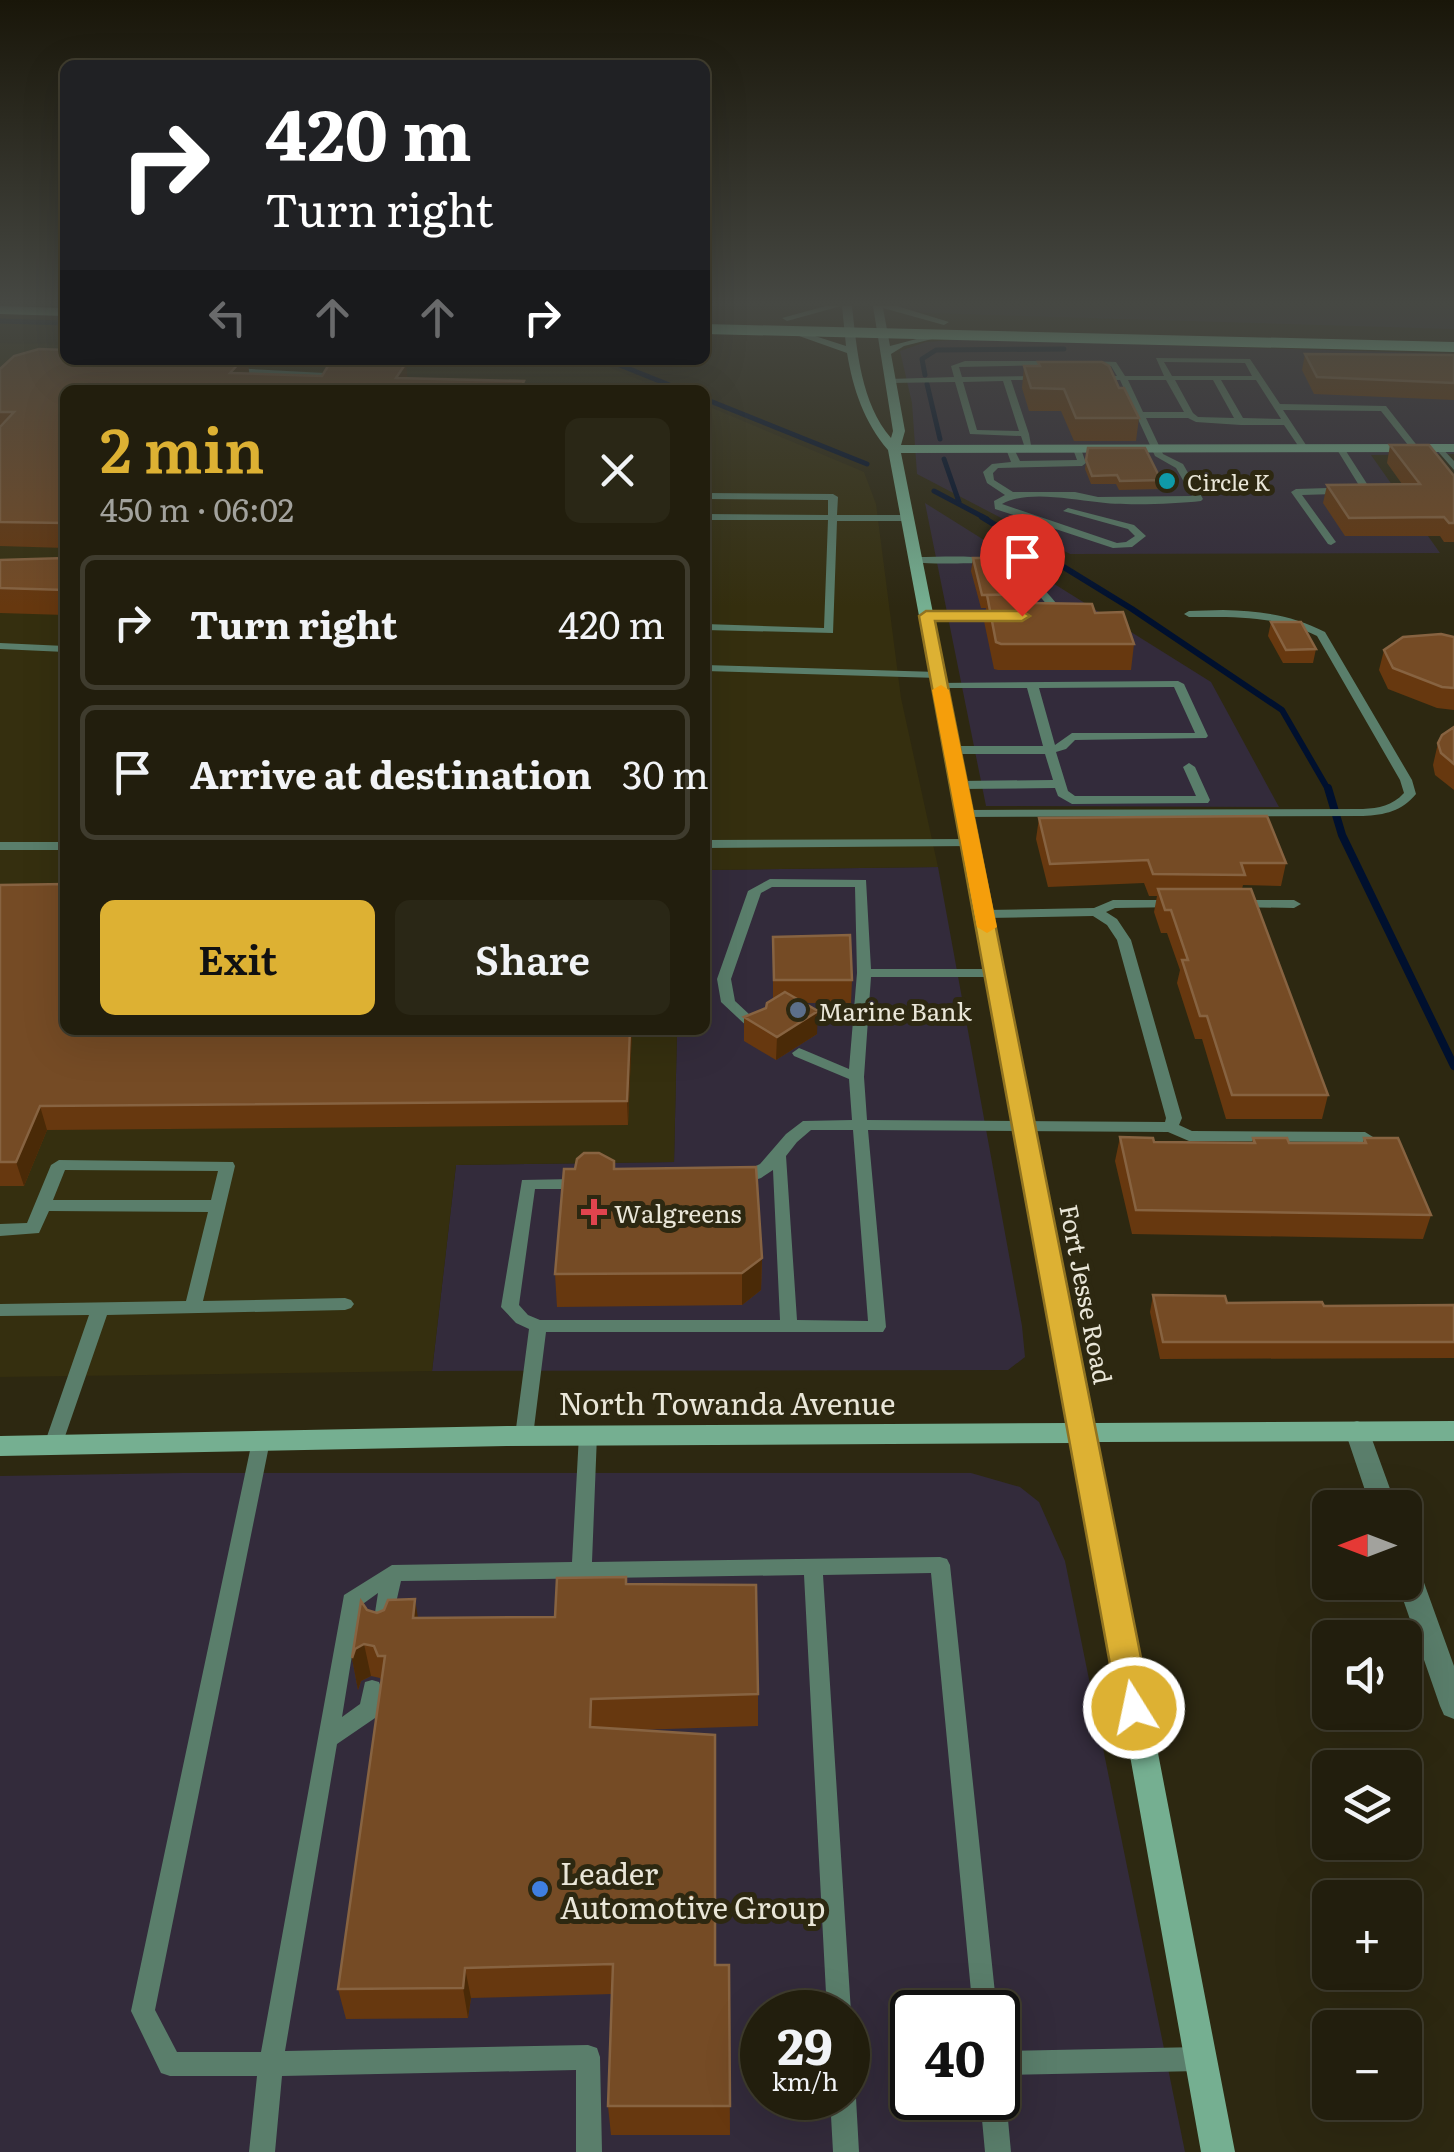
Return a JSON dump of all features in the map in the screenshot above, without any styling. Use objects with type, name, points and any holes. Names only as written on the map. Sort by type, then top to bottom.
[{"type":"main road","name":"Fort Jesse Road","points":[[868,406],[876,432],[894,449]]},
{"type":"main road","name":"Fort Jesse Road","points":[[895,406],[899,431],[894,449],[1218,2152]]},
{"type":"main road","points":[[894,449],[1454,448]]},
{"type":"main road","name":"North Towanda Avenue","points":[[0,1446],[588,1435],[1454,1431]]},
{"type":"street","points":[[1358,1431],[1378,1490]]},
{"type":"street","points":[[1417,1600],[1454,1706]]},
{"type":"lane","points":[[966,406],[973,432],[1024,434]]},
{"type":"lane","points":[[1015,406],[1029,449]]},
{"type":"lane","points":[[1068,510],[1130,527],[1142,536],[1129,545],[1116,546],[1029,520],[998,507],[997,503],[1011,495],[1098,500],[1198,499],[1180,466],[1159,456],[1136,406]]},
{"type":"lane","points":[[1185,406],[1190,415]]},
{"type":"lane","points":[[1232,406],[1241,422]]},
{"type":"lane","points":[[1277,407],[1304,448]]},
{"type":"lane","points":[[1277,407],[1383,408],[1416,448]]},
{"type":"lane","points":[[1140,415],[1190,415],[1205,422],[1286,422]]},
{"type":"lane","points":[[1331,542],[1296,492],[1366,490],[1340,448]]},
{"type":"lane","points":[[1439,448],[1454,467]]},
{"type":"lane","points":[[1010,449],[1017,464]]},
{"type":"lane","points":[[1011,495],[990,481],[988,472],[995,466],[1082,463],[1077,449]]},
{"type":"lane","points":[[710,496],[834,497],[835,518],[829,631],[710,627]]},
{"type":"lane","points":[[710,517],[908,518]]},
{"type":"lane","points":[[916,560],[996,560],[1011,564],[1037,583],[1059,613],[1035,616]]},
{"type":"lane","points":[[965,814],[1385,812],[1403,803],[1410,794],[1320,634],[1302,622],[1274,615],[1189,614]]},
{"type":"lane","points":[[926,616],[1016,616]]},
{"type":"lane","points":[[0,646],[60,649]]},
{"type":"lane","points":[[710,668],[1032,685],[1178,684],[1202,736],[1072,737],[1062,747],[1050,750],[953,750]]},
{"type":"lane","points":[[1032,685],[1062,793],[1072,800],[1204,800],[1189,767]]},
{"type":"lane","points":[[959,786],[1060,784]]},
{"type":"lane","points":[[710,844],[970,843]]},
{"type":"lane","points":[[0,846],[60,846]]},
{"type":"lane","points":[[574,1184],[528,1184],[510,1307],[522,1319],[538,1326],[877,1327],[856,1077],[864,974],[861,883],[763,885],[755,891],[724,979],[728,1002],[756,1028]]},
{"type":"lane","points":[[985,914],[1096,912],[1113,904],[1185,904]]},
{"type":"lane","points":[[1222,904],[1294,904]]},
{"type":"lane","points":[[1096,912],[1112,922],[1124,940],[1174,1118],[1170,1127]]},
{"type":"lane","points":[[864,974],[996,973]]},
{"type":"lane","points":[[799,1053],[856,1077]]},
{"type":"lane","points":[[718,1182],[758,1175],[780,1158],[795,1132],[808,1125],[1022,1124],[1170,1127],[1189,1136],[1365,1136]]},
{"type":"lane","points":[[780,1158],[789,1326]]},
{"type":"lane","points":[[0,1230],[33,1230],[58,1165],[227,1166],[193,1306]]},
{"type":"lane","points":[[43,1205],[216,1206]]},
{"type":"lane","points":[[0,1310],[345,1304]]},
{"type":"lane","points":[[52,1445],[100,1309]]},
{"type":"lane","points":[[524,1436],[538,1326]]},
{"type":"lane","points":[[582,1570],[588,1435]]},
{"type":"lane","points":[[261,1441],[143,2011],[170,2064],[588,2057],[589,2152]]},
{"type":"lane","points":[[262,2152],[271,2064],[351,1601],[392,1573],[940,1564],[983,1990]]},
{"type":"lane","points":[[813,1567],[838,1990]]},
{"type":"lane","points":[[382,1633],[392,1573]]},
{"type":"lane","points":[[327,1740],[370,1709],[372,1689]]},
{"type":"lane","points":[[1020,2064],[1200,2060]]},
{"type":"lane","points":[[845,2120],[846,2152]]},
{"type":"lane","points":[[995,2120],[998,2152]]},
{"type":"shaded area","points":[[0,406],[60,406],[60,1035],[677,1035],[674,1162],[456,1165],[432,1371],[0,1377]]},
{"type":"shaded area","points":[[912,406],[1454,406],[1454,454],[1371,455],[1440,553],[1070,554],[917,474]]},
{"type":"shaded area","points":[[710,407],[864,472],[876,504],[901,698],[938,867],[710,870]]},
{"type":"shaded area","points":[[925,503],[1211,682],[1279,807],[986,806]]},
{"type":"shaded area","points":[[938,867],[1022,1326],[1025,1357],[1008,1370],[432,1371],[456,1165],[674,1162],[677,1035],[710,1035],[710,870]]},
{"type":"shaded area","points":[[971,1473],[1020,1487],[1039,1502],[1065,1561],[1185,2152],[0,2152],[0,1476]]},
{"type":"building","points":[[0,406],[60,406],[60,523],[0,522],[0,427],[14,412],[0,412]]},
{"type":"building","points":[[1071,406],[1133,406],[1139,418],[1076,418]]},
{"type":"building","points":[[1390,445],[1429,445],[1454,476],[1454,523],[1444,517],[1349,518],[1327,485],[1420,484]]},
{"type":"building","points":[[1088,448],[1145,448],[1161,480],[1120,481],[1117,475],[1092,476],[1086,460]]},
{"type":"building","points":[[60,558],[60,590],[0,588],[0,560]]},
{"type":"building","points":[[973,558],[996,558],[1017,567],[1025,594],[982,595]]},
{"type":"building","points":[[1030,594],[1033,603],[1092,604],[1095,613],[1123,612],[1134,644],[996,642],[987,595]]},
{"type":"building","points":[[1271,622],[1301,622],[1316,649],[1286,650]]},
{"type":"building","points":[[1403,637],[1454,637],[1454,688],[1393,668],[1384,650]]},
{"type":"building","points":[[1454,727],[1454,764],[1441,753],[1438,743]]},
{"type":"building","points":[[1267,816],[1286,863],[1241,863],[1245,875],[1153,874],[1148,860],[1050,864],[1039,818]]},
{"type":"building","points":[[60,884],[60,1035],[630,1035],[627,1101],[40,1106],[16,1162],[0,1162],[0,885]]},
{"type":"building","points":[[1158,889],[1251,889],[1328,1095],[1232,1095],[1207,1016],[1200,1016],[1182,960],[1188,960],[1171,910],[1165,910]]},
{"type":"building","points":[[850,935],[852,980],[774,980],[773,937]]},
{"type":"building","points":[[785,992],[818,1011],[777,1037],[744,1017],[766,1008],[767,1003]]},
{"type":"building","points":[[1120,1137],[1153,1138],[1154,1142],[1255,1143],[1253,1138],[1287,1138],[1289,1143],[1366,1143],[1364,1138],[1398,1138],[1431,1215],[1136,1210]]},
{"type":"building","name":"Walgreens","points":[[584,1153],[599,1153],[614,1161],[614,1169],[756,1167],[762,1258],[742,1273],[555,1274],[564,1169],[575,1169],[577,1159]]},
{"type":"building","points":[[1153,1295],[1225,1296],[1227,1303],[1454,1305],[1454,1342],[1163,1342]]},
{"type":"building","name":"Leader Automotive Group","points":[[626,1577],[626,1584],[756,1585],[758,1694],[591,1699],[590,1727],[715,1735],[715,1965],[729,1965],[730,2106],[608,2106],[613,1964],[465,1968],[463,1988],[338,1989],[385,1656],[378,1656],[374,1646],[364,1644],[355,1649],[352,1658],[361,1601],[367,1610],[377,1613],[384,1610],[388,1600],[415,1599],[413,1618],[555,1617],[557,1578]]},
{"type":"waterway","points":[[724,406],[867,464]]},
{"type":"waterway","points":[[932,406],[940,439]]},
{"type":"waterway","points":[[944,459],[959,502]]},
{"type":"waterway","points":[[934,491],[987,519]]},
{"type":"waterway","points":[[982,517],[1132,609],[1282,710],[1329,791]]},
{"type":"waterway","points":[[1329,791],[1342,835],[1454,1066]]},
{"type":"slow traffic","points":[[941,690],[987,927]]},
{"type":"place","name":"Circle K","points":[[1167,481]]},
{"type":"place","name":"Marine Bank","points":[[798,1010]]},
{"type":"place","name":"Walgreens","points":[[594,1212]]},
{"type":"place","name":"Leader Automotive Group","points":[[540,1889]]},
{"type":"route","points":[[1022,616],[926,616],[1134,1708]]}]
